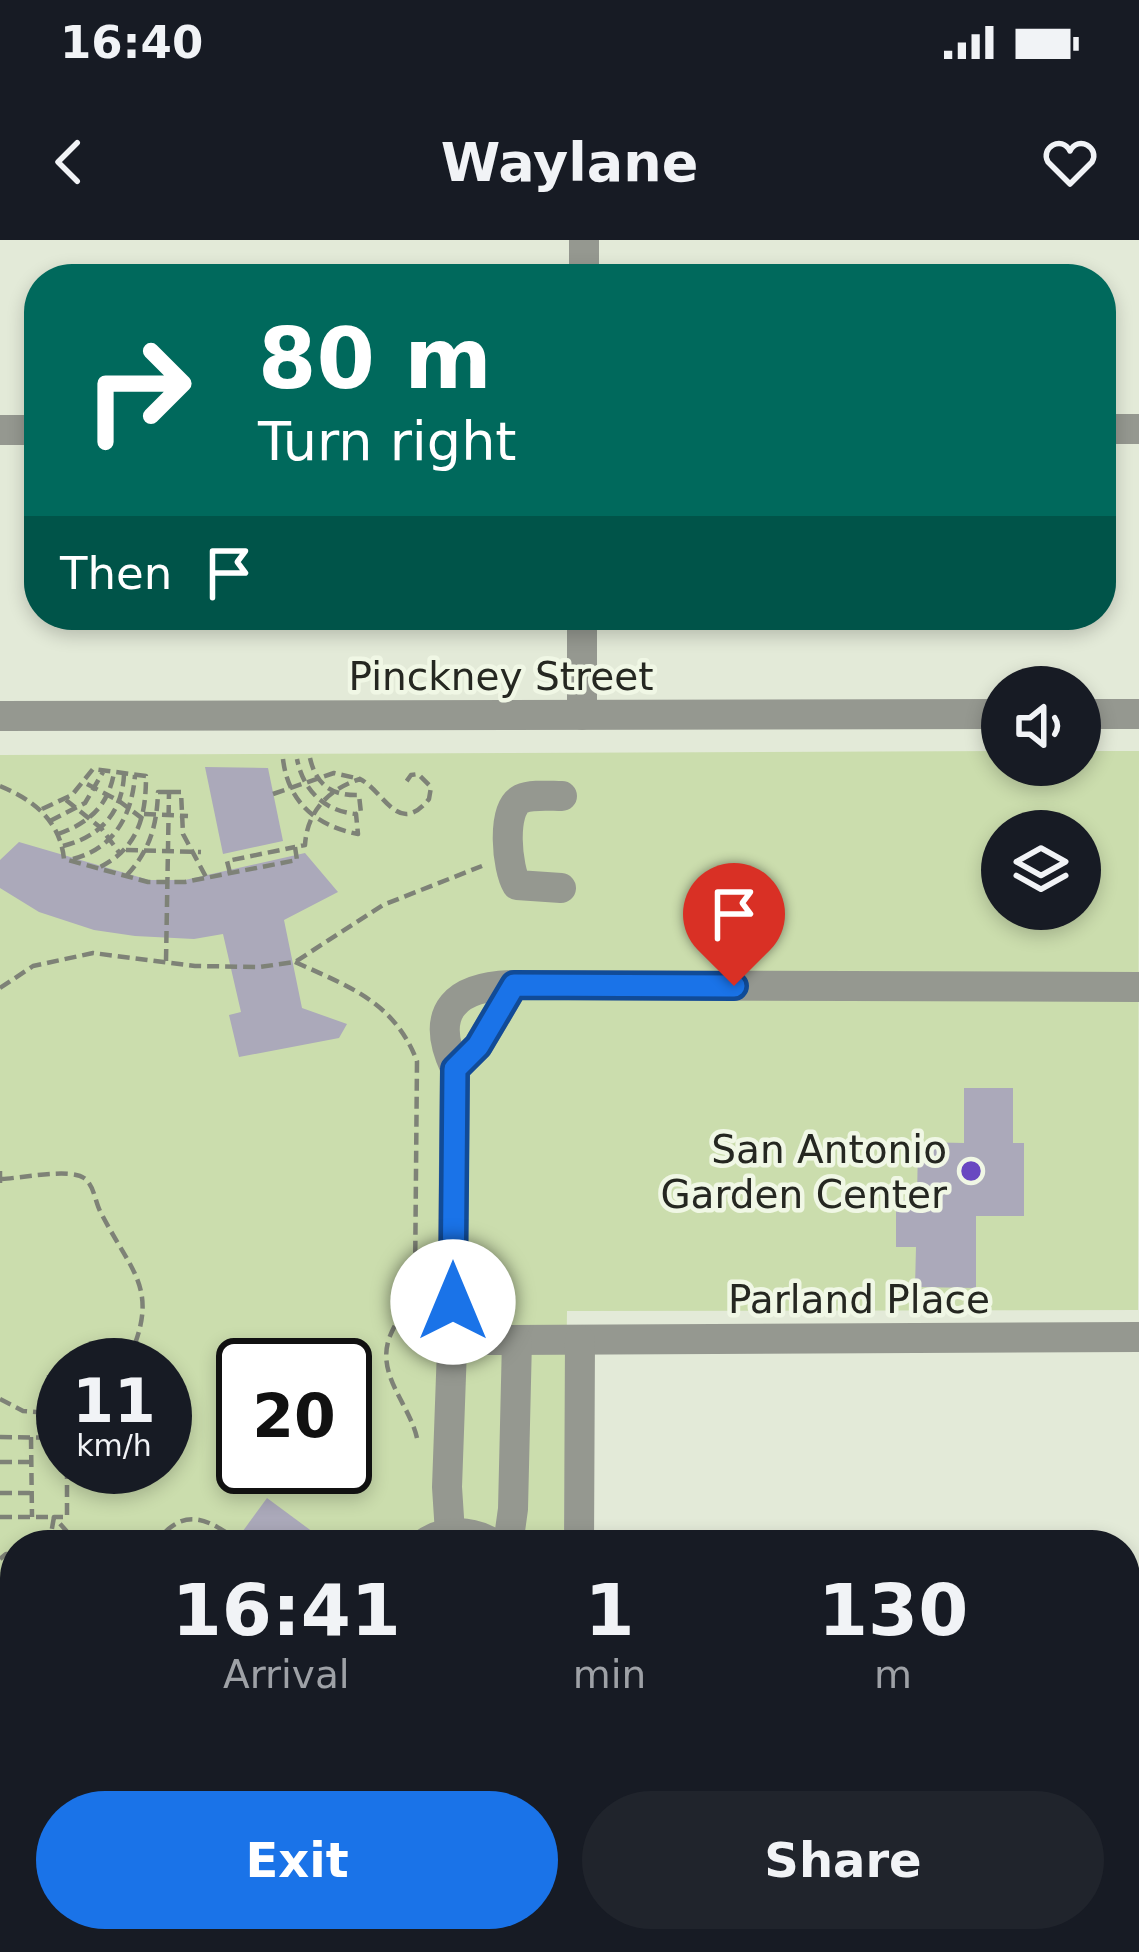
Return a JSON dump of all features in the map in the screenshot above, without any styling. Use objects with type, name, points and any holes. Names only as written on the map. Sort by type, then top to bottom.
[{"type":"street","points":[[581,716],[582,630]]},
{"type":"street","name":"Pinckney Street","points":[[0,716],[981,714]]},
{"type":"street","points":[[1101,714],[1139,714]]},
{"type":"street","points":[[561,888],[517,885],[509,866],[509,819],[520,800],[562,796]]},
{"type":"street","points":[[438,1530],[447,1486],[455,1069],[443,1029],[451,1008],[466,993],[482,985],[1139,987]]},
{"type":"street","points":[[455,1069],[478,1046],[514,985]]},
{"type":"street","name":"Parland Place","points":[[452,1348],[484,1340],[1139,1336]]},
{"type":"street","points":[[510,1530],[517,1340]]},
{"type":"street","points":[[579,1530],[580,1340]]},
{"type":"path","points":[[310,758],[317,780],[333,792],[359,795],[374,788]]},
{"type":"path","points":[[283,759],[291,789],[313,816],[358,835],[356,814]]},
{"type":"path","points":[[297,759],[305,785],[321,802],[356,814],[361,813],[359,795]]},
{"type":"path","points":[[40,810],[65,800],[93,770],[146,776],[143,817],[123,852],[98,868]]},
{"type":"path","points":[[50,820],[78,809],[103,772]]},
{"type":"path","points":[[273,794],[340,772],[374,788],[392,809],[409,813],[426,804],[431,787],[418,775],[406,782]]},
{"type":"path","points":[[58,835],[90,818],[108,794],[114,773]]},
{"type":"path","points":[[62,846],[80,842],[101,828],[119,800],[124,775]]},
{"type":"path","points":[[68,860],[92,853],[110,839],[130,808],[135,776]]},
{"type":"path","points":[[230,873],[226,857],[305,845],[321,802],[361,779]]},
{"type":"path","points":[[85,783],[143,817],[184,816]]},
{"type":"path","points":[[0,786],[50,820],[68,860]]},
{"type":"path","points":[[126,876],[146,851],[158,815],[158,792],[181,792],[190,852],[207,878]]},
{"type":"path","points":[[166,962],[169,792]]},
{"type":"path","points":[[65,800],[123,852],[201,852]]},
{"type":"path","points":[[68,860],[167,882],[297,860],[295,847]]},
{"type":"path","points":[[0,988],[33,966],[93,953],[260,967],[296,962],[383,905],[487,864]]},
{"type":"path","points":[[296,962],[368,995],[409,1040],[417,1061],[415,1282],[408,1308],[388,1340],[386,1357],[388,1376],[412,1420],[419,1446]]},
{"type":"path","points":[[1,1178],[65,1174],[80,1175],[89,1182],[142,1285],[136,1338]]},
{"type":"path","points":[[0,1399],[36,1412]]},
{"type":"path","points":[[0,1437],[36,1437]]},
{"type":"path","points":[[31,1437],[32,1517]]},
{"type":"path","points":[[0,1462],[31,1462]]},
{"type":"path","points":[[0,1493],[31,1493]]},
{"type":"path","points":[[0,1517],[67,1517],[67,1494]]},
{"type":"path","points":[[51,1530],[53,1517]]},
{"type":"path","points":[[53,1517],[65,1530]]},
{"type":"path","points":[[165,1530],[180,1519],[223,1530]]},
{"type":"green space","points":[[981,751],[981,786],[1101,786],[1101,751],[1139,751],[1138,1310],[567,1311],[564,1530],[0,1530],[0,755]]},
{"type":"building","points":[[205,767],[268,768],[283,841],[223,854]]},
{"type":"building","points":[[19,842],[149,880],[185,880],[305,853],[338,892],[284,920],[302,1008],[347,1024],[339,1038],[239,1057],[229,1015],[241,1012],[223,934],[194,939],[135,936],[94,930],[39,912],[0,888],[0,860]]},
{"type":"building","name":"San Antonio Garden Center","points":[[964,1088],[1013,1088],[1013,1143],[1024,1143],[1024,1216],[976,1216],[976,1288],[915,1287],[916,1247],[896,1247],[896,1200],[917,1200],[918,1142],[964,1143]]},
{"type":"building","points":[[267,1498],[310,1530],[244,1530]]},
{"type":"place","name":"San Antonio Garden Center","points":[[971,1171]]},
{"type":"route","points":[[453,1302],[455,1069],[478,1046],[514,985],[734,986]]}]
